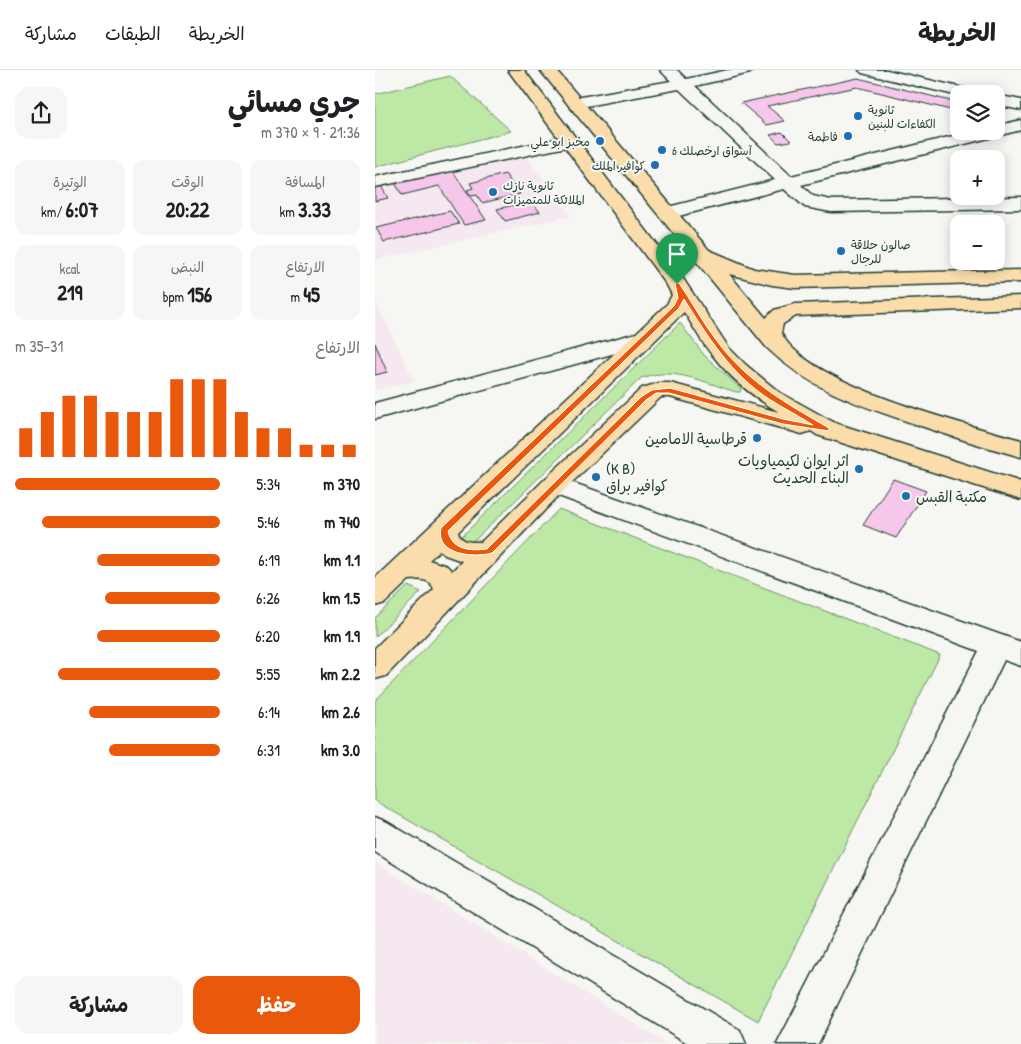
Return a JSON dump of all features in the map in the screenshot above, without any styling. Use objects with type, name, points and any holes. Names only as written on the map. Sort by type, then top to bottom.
[{"type":"main road","points":[[516,70],[677,284],[714,342],[738,370],[771,397],[827,429]]},
{"type":"main road","points":[[528,86],[545,81],[553,76],[775,343],[795,362],[836,388],[905,413],[1010,446],[997,469],[986,474],[972,475]]},
{"type":"main road","points":[[698,249],[727,267],[779,280],[803,282],[1021,276]]},
{"type":"main road","points":[[375,595],[679,304],[681,295],[677,284]]},
{"type":"main road","points":[[775,343],[770,333],[772,323],[781,315],[795,310],[1021,302]]},
{"type":"main road","points":[[375,667],[554,485],[647,396],[659,390],[670,390],[783,422],[827,429],[1021,491]]},
{"type":"main road","points":[[444,530],[445,539],[452,547],[463,552],[489,551]]},
{"type":"main road","points":[[402,570],[429,569],[439,574],[447,582],[449,592]]},
{"type":"street","points":[[668,70],[788,183],[812,203],[831,206],[950,204]]},
{"type":"street","points":[[575,103],[683,84],[745,70]]},
{"type":"street","points":[[867,70],[950,89]]},
{"type":"street","points":[[1005,102],[1021,105]]},
{"type":"street","points":[[1005,129],[1021,125]]},
{"type":"street","points":[[667,213],[959,140]]},
{"type":"street","points":[[375,182],[570,141]]},
{"type":"street","points":[[1005,194],[1021,189]]},
{"type":"street","points":[[1005,203],[1021,203]]},
{"type":"street","points":[[375,410],[644,338]]},
{"type":"street","points":[[554,485],[1009,650],[797,1044]]},
{"type":"street","points":[[375,833],[726,1044]]},
{"type":"shaded area","points":[[524,154],[571,216],[375,260],[375,185]]},
{"type":"shaded area","points":[[375,300],[414,381],[375,390]]},
{"type":"shaded area","points":[[375,862],[667,1044],[375,1044]]},
{"type":"green space","points":[[450,76],[511,131],[375,167],[375,94]]},
{"type":"green space","points":[[680,323],[704,355],[741,389],[740,392],[677,375],[653,375],[641,378],[477,538],[470,543],[461,540],[462,536]]},
{"type":"green space","points":[[559,509],[940,655],[758,1021],[375,801],[375,701]]},
{"type":"green space","points":[[408,586],[421,592],[375,637],[375,618]]},
{"type":"building","points":[[858,78],[950,101],[950,110],[857,87],[767,106],[785,121],[767,125],[741,103]]},
{"type":"building","points":[[782,132],[791,141],[778,143],[770,135]]},
{"type":"building","points":[[452,170],[486,220],[464,225],[439,186],[402,195],[395,183]]},
{"type":"building","points":[[505,174],[520,194],[482,203],[477,195],[471,196],[467,190],[473,188],[470,183]]},
{"type":"building","points":[[381,186],[388,198],[375,201],[375,187]]},
{"type":"building","points":[[531,201],[540,212],[505,221],[497,209]]},
{"type":"building","points":[[450,211],[459,224],[384,242],[376,228]]},
{"type":"building","points":[[375,343],[387,372],[375,375]]},
{"type":"building","points":[[893,479],[926,491],[896,538],[863,525]]},
{"type":"place","name":"ثانوية الكفاءات للبنين","points":[[858,116]]},
{"type":"place","name":"فاطمة","points":[[848,136]]},
{"type":"place","name":"مخبز ابو علي","points":[[600,141]]},
{"type":"place","name":"6 آسواق ارخصلك","points":[[662,150]]},
{"type":"place","name":"كوافير الملك","points":[[655,165]]},
{"type":"place","name":"ثانوية نازك الملائكة للمتميزات","points":[[493,192]]},
{"type":"place","name":"صالون حلاقة للرجال","points":[[841,251]]},
{"type":"place","name":"قرطاسية الامامين","points":[[757,438]]},
{"type":"place","name":"اثر ايوان لكيمياويات البناء الحديث","points":[[859,469]]},
{"type":"place","name":"(K B) كوافير براق","points":[[596,477]]},
{"type":"place","name":"مكتبة القبس","points":[[906,496]]},
{"type":"route","points":[[677,284],[721,352],[738,370],[771,397],[797,414],[827,429],[783,422],[670,390],[655,391],[644,398],[489,551],[463,552],[452,547],[445,539],[444,530],[677,306],[681,301],[681,292],[677,284]]}]
